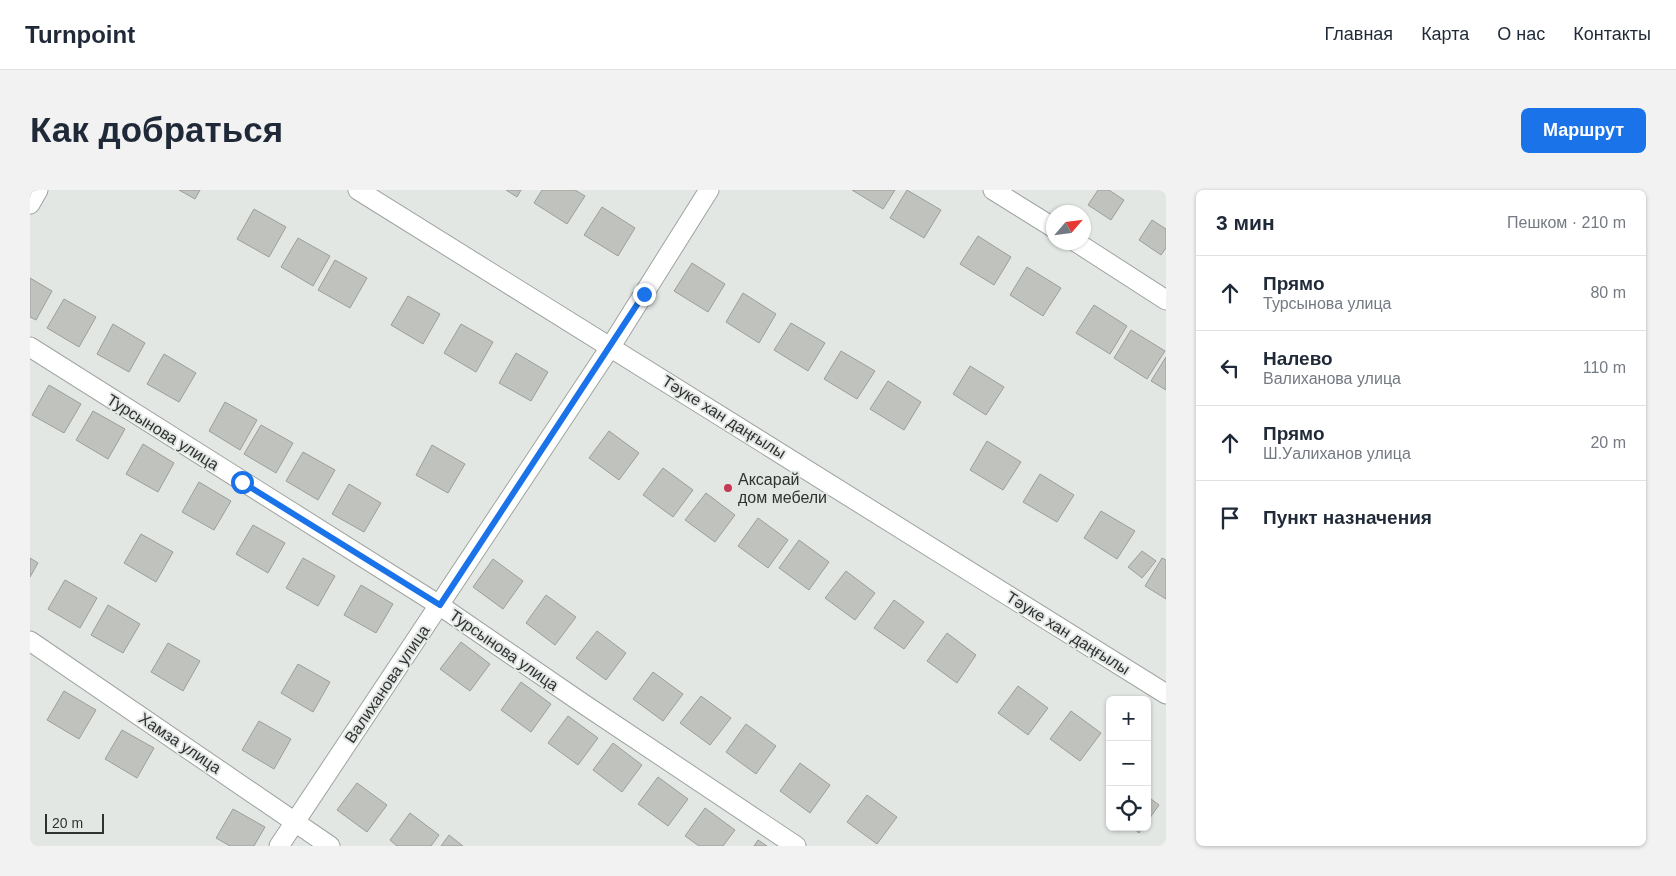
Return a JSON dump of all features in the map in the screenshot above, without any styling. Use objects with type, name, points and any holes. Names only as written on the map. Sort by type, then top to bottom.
[{"type":"street","points":[[30,204],[38,190]]},
{"type":"street","name":"Тәуке хан даңғылы","points":[[358,190],[611,346],[1166,694]]},
{"type":"street","name":"Валиханова улица","points":[[279,846],[611,346],[708,190]]},
{"type":"street","points":[[993,190],[1046,223]]},
{"type":"street","points":[[1088,250],[1166,300]]},
{"type":"street","name":"Турсынова улица","points":[[30,347],[440,605],[582,703],[796,846]]},
{"type":"street","name":"Хамза улица","points":[[30,641],[330,846]]},
{"type":"building","points":[[179,190],[200,190],[195,199]]},
{"type":"building","points":[[506,190],[521,190],[517,197]]},
{"type":"building","points":[[542,190],[575,190],[585,196],[567,224],[534,203]]},
{"type":"building","points":[[852,190],[895,190],[883,209]]},
{"type":"building","points":[[907,190],[941,210],[924,238],[890,218]]},
{"type":"building","points":[[1098,190],[1109,190],[1124,200],[1111,220],[1091,207],[1091,205],[1088,205]]},
{"type":"building","points":[[602,207],[635,228],[618,256],[584,235]]},
{"type":"building","points":[[254,209],[286,227],[269,257],[237,239]]},
{"type":"building","points":[[1152,220],[1166,229],[1166,248],[1161,255],[1139,240]]},
{"type":"building","points":[[978,236],[1011,257],[994,285],[960,264]]},
{"type":"building","points":[[298,238],[330,256],[313,286],[281,267]]},
{"type":"building","points":[[335,260],[367,278],[350,308],[318,290]]},
{"type":"building","points":[[692,263],[725,284],[708,312],[674,291]]},
{"type":"building","points":[[1027,267],[1061,288],[1043,316],[1010,295]]},
{"type":"building","points":[[30,278],[52,291],[36,320],[30,317]]},
{"type":"building","points":[[743,293],[776,314],[759,343],[726,322]]},
{"type":"building","points":[[408,296],[440,314],[423,344],[391,325]]},
{"type":"building","points":[[64,299],[96,317],[79,347],[47,328]]},
{"type":"building","points":[[1094,305],[1127,326],[1110,354],[1076,333]]},
{"type":"building","points":[[791,323],[825,343],[808,371],[774,350]]},
{"type":"building","points":[[113,324],[145,343],[129,372],[97,354]]},
{"type":"building","points":[[461,324],[493,342],[476,372],[444,353]]},
{"type":"building","points":[[1131,330],[1165,351],[1147,379],[1114,358]]},
{"type":"building","points":[[841,351],[875,371],[857,399],[824,379]]},
{"type":"building","points":[[516,353],[548,372],[531,401],[499,383]]},
{"type":"building","points":[[164,354],[196,373],[179,402],[147,384]]},
{"type":"building","points":[[1166,357],[1166,390],[1151,381]]},
{"type":"building","points":[[970,366],[1004,387],[986,415],[953,394]]},
{"type":"building","points":[[888,381],[921,402],[904,430],[870,409]]},
{"type":"building","points":[[49,385],[81,404],[64,433],[32,415]]},
{"type":"building","points":[[225,402],[257,420],[240,450],[209,431]]},
{"type":"building","points":[[93,411],[125,429],[108,459],[76,440]]},
{"type":"building","points":[[261,425],[293,443],[276,473],[244,454]]},
{"type":"building","points":[[609,431],[639,453],[619,480],[589,458]]},
{"type":"building","points":[[987,441],[1021,462],[1003,490],[970,470]]},
{"type":"building","points":[[143,444],[174,463],[158,492],[126,474]]},
{"type":"building","points":[[432,445],[465,464],[448,493],[416,475]]},
{"type":"building","points":[[303,452],[335,470],[318,500],[286,481]]},
{"type":"building","points":[[663,468],[693,490],[673,517],[643,495]]},
{"type":"building","points":[[1040,474],[1074,495],[1057,522],[1023,502]]},
{"type":"building","points":[[199,482],[231,501],[214,530],[182,512]]},
{"type":"building","points":[[349,484],[381,503],[364,532],[332,514]]},
{"type":"building","points":[[706,493],[735,515],[715,542],[685,520]]},
{"type":"building","points":[[1101,511],[1135,531],[1117,559],[1084,538]]},
{"type":"building","points":[[758,518],[788,540],[768,568],[738,546]]},
{"type":"building","points":[[253,525],[285,543],[268,573],[236,554]]},
{"type":"building","points":[[141,534],[173,552],[156,582],[124,563]]},
{"type":"building","points":[[799,540],[829,562],[809,590],[779,568]]},
{"type":"building","points":[[1142,551],[1156,561],[1142,578],[1128,567]]},
{"type":"building","points":[[30,558],[38,563],[30,577]]},
{"type":"building","points":[[303,558],[335,576],[318,606],[286,588]]},
{"type":"building","points":[[1162,558],[1166,560],[1166,599],[1145,586]]},
{"type":"building","points":[[493,559],[523,581],[503,609],[473,587]]},
{"type":"building","points":[[846,571],[875,593],[855,620],[825,598]]},
{"type":"building","points":[[65,580],[97,598],[80,628],[48,609]]},
{"type":"building","points":[[361,585],[393,604],[376,633],[344,615]]},
{"type":"building","points":[[546,595],[576,617],[555,645],[526,623]]},
{"type":"building","points":[[894,600],[924,622],[904,649],[874,628]]},
{"type":"building","points":[[108,605],[140,624],[123,653],[91,635]]},
{"type":"building","points":[[597,631],[626,653],[606,680],[576,658]]},
{"type":"building","points":[[947,633],[976,655],[957,683],[927,661]]},
{"type":"building","points":[[461,642],[490,664],[470,691],[440,669]]},
{"type":"building","points":[[168,643],[200,661],[183,691],[151,672]]},
{"type":"building","points":[[298,664],[330,682],[313,712],[281,693]]},
{"type":"building","points":[[653,672],[683,694],[663,721],[633,699]]},
{"type":"building","points":[[521,682],[551,704],[531,732],[501,710]]},
{"type":"building","points":[[1018,686],[1048,708],[1028,735],[998,713]]},
{"type":"building","points":[[64,691],[96,710],[79,739],[47,720]]},
{"type":"building","points":[[701,696],[731,718],[710,745],[680,723]]},
{"type":"building","points":[[1071,711],[1101,733],[1080,761],[1050,739]]},
{"type":"building","points":[[568,716],[598,738],[578,765],[548,743]]},
{"type":"building","points":[[259,721],[291,739],[274,769],[242,750]]},
{"type":"building","points":[[746,724],[776,746],[756,774],[726,752]]},
{"type":"building","points":[[122,730],[154,748],[137,778],[105,759]]},
{"type":"building","points":[[613,743],[642,765],[622,792],[593,770]]},
{"type":"building","points":[[800,763],[830,785],[810,813],[780,791]]},
{"type":"building","points":[[658,777],[688,799],[668,826],[638,804]]},
{"type":"building","points":[[357,783],[387,805],[367,832],[337,810]]},
{"type":"building","points":[[867,795],[897,817],[877,844],[847,822]]},
{"type":"building","points":[[1151,799],[1159,805],[1151,816]]},
{"type":"building","points":[[705,808],[735,830],[723,846],[699,846],[685,836]]},
{"type":"building","points":[[233,809],[265,827],[254,846],[230,846],[216,838]]},
{"type":"building","points":[[410,813],[439,835],[431,846],[397,846],[390,840]]},
{"type":"building","points":[[449,835],[463,846],[441,846]]},
{"type":"building","points":[[758,840],[767,846],[754,846]]},
{"type":"place","name":"Аксарай дом мебели","points":[[728,488]]},
{"type":"route","points":[[242,482],[440,605],[644,294]]}]
